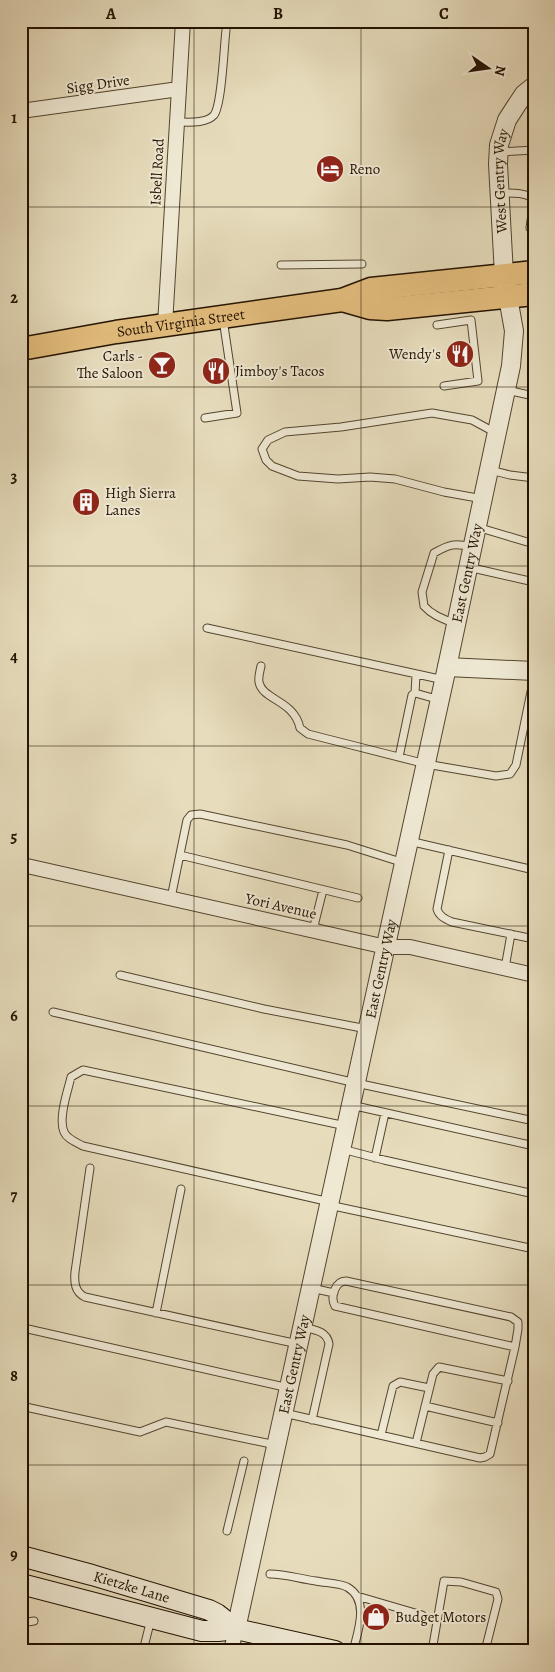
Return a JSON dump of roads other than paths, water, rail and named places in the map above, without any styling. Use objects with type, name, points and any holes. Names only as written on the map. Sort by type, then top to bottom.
[{"type":"main road","name":"South Virginia Street","points":[[506,286],[534,272]]},
{"type":"main road","name":"South Virginia Street","points":[[21,349],[164,324],[342,300],[371,290],[506,286],[534,294]]},
{"type":"main road","name":"Kietzke Lane","points":[[21,1556],[209,1610],[236,1629],[271,1640],[292,1646],[335,1651]]},
{"type":"main road","name":"Kietzke Lane","points":[[21,1584],[202,1631],[236,1629]]},
{"type":"street","name":"Isbell Road","points":[[164,324],[183,21]]},
{"type":"street","name":"West Gentry Way","points":[[506,286],[499,152],[507,120],[524,94],[534,86]]},
{"type":"street","name":"Sigg Drive","points":[[21,111],[179,89]]},
{"type":"street","name":"East Gentry Way","points":[[231,1651],[446,674],[511,366],[514,331],[506,286]]},
{"type":"street","points":[[446,674],[533,671]]},
{"type":"street","name":"Yori Avenue","points":[[21,867],[28,866],[386,947],[410,947],[534,975]]},
{"type":"lane","points":[[177,122],[203,121],[214,115],[219,104],[226,30]]},
{"type":"lane","points":[[499,152],[534,150]]},
{"type":"lane","points":[[500,193],[515,193],[533,198],[533,215],[530,228]]},
{"type":"lane","points":[[281,265],[362,264]]},
{"type":"lane","points":[[205,418],[236,414],[222,317]]},
{"type":"lane","points":[[437,325],[471,320],[478,382],[444,386]]},
{"type":"lane","points":[[506,390],[534,396]]},
{"type":"lane","points":[[483,499],[444,492],[395,479],[370,477],[338,479],[298,476],[272,466],[266,460],[262,449],[268,440],[284,432],[341,427],[432,414],[472,420],[496,433]]},
{"type":"lane","points":[[489,470],[534,478]]},
{"type":"lane","points":[[477,527],[534,544]]},
{"type":"lane","points":[[456,624],[436,616],[428,610],[424,606],[422,592],[434,553],[449,544],[473,547]]},
{"type":"lane","points":[[468,567],[534,582]]},
{"type":"lane","points":[[206,628],[416,674],[446,674]]},
{"type":"lane","points":[[261,666],[258,678],[261,688],[266,694],[274,697],[293,712],[298,718],[300,728],[308,734],[426,764],[496,776],[510,774],[516,765],[532,687],[533,671]]},
{"type":"lane","points":[[399,757],[412,695],[415,693],[416,674]]},
{"type":"lane","points":[[415,693],[440,700]]},
{"type":"lane","points":[[172,898],[187,820],[191,815],[200,814],[347,845],[404,863]]},
{"type":"lane","points":[[409,841],[534,870]]},
{"type":"lane","points":[[449,850],[437,909],[438,913],[452,922],[534,939]]},
{"type":"lane","points":[[180,855],[358,898]]},
{"type":"lane","points":[[313,930],[323,890]]},
{"type":"lane","points":[[505,968],[511,934]]},
{"type":"lane","points":[[120,975],[264,1009],[368,1029]]},
{"type":"lane","points":[[53,1012],[356,1083],[534,1121]]},
{"type":"lane","points":[[346,1126],[83,1070],[72,1077],[66,1096],[62,1123],[64,1133],[70,1139],[83,1146],[329,1204],[534,1249]]},
{"type":"lane","points":[[351,1105],[534,1146]]},
{"type":"lane","points":[[376,1158],[386,1113]]},
{"type":"lane","points":[[341,1149],[534,1194]]},
{"type":"lane","points":[[90,1168],[75,1272],[74,1282],[77,1291],[85,1297],[156,1313],[300,1336],[323,1333],[328,1338],[329,1344],[312,1420]]},
{"type":"lane","points":[[156,1313],[181,1189]]},
{"type":"lane","points":[[283,1413],[480,1458],[490,1454],[508,1381],[515,1347],[518,1322],[511,1317],[341,1281],[337,1284],[333,1302],[335,1306],[340,1308],[515,1347]]},
{"type":"lane","points":[[311,1288],[334,1293]]},
{"type":"lane","points":[[28,1329],[289,1388]]},
{"type":"lane","points":[[416,1443],[433,1374],[439,1367],[508,1381]]},
{"type":"lane","points":[[381,1435],[393,1386],[400,1382],[429,1388]]},
{"type":"lane","points":[[21,1406],[140,1432],[166,1422],[276,1446]]},
{"type":"lane","points":[[425,1406],[498,1422]]},
{"type":"lane","points":[[227,1531],[244,1461]]},
{"type":"lane","points":[[270,1574],[284,1574],[311,1581],[346,1586],[357,1596],[422,1615]]},
{"type":"lane","points":[[432,1651],[444,1581],[461,1582],[496,1592],[498,1599],[485,1651]]},
{"type":"lane","points":[[353,1651],[360,1624],[361,1608],[357,1596]]},
{"type":"lane","points":[[143,1650],[151,1618]]},
{"type":"lane","points":[[21,1623],[34,1621]]},
{"type":"place","name":"Reno","points":[[330,169]]},
{"type":"place","name":"Wendy's","points":[[460,354]]},
{"type":"place","name":"Carls - The Saloon","points":[[162,365]]},
{"type":"place","name":"Jimboy's Tacos","points":[[216,371]]},
{"type":"place","name":"High Sierra Lanes","points":[[86,502]]},
{"type":"place","name":"Budget Motors","points":[[376,1617]]}]
